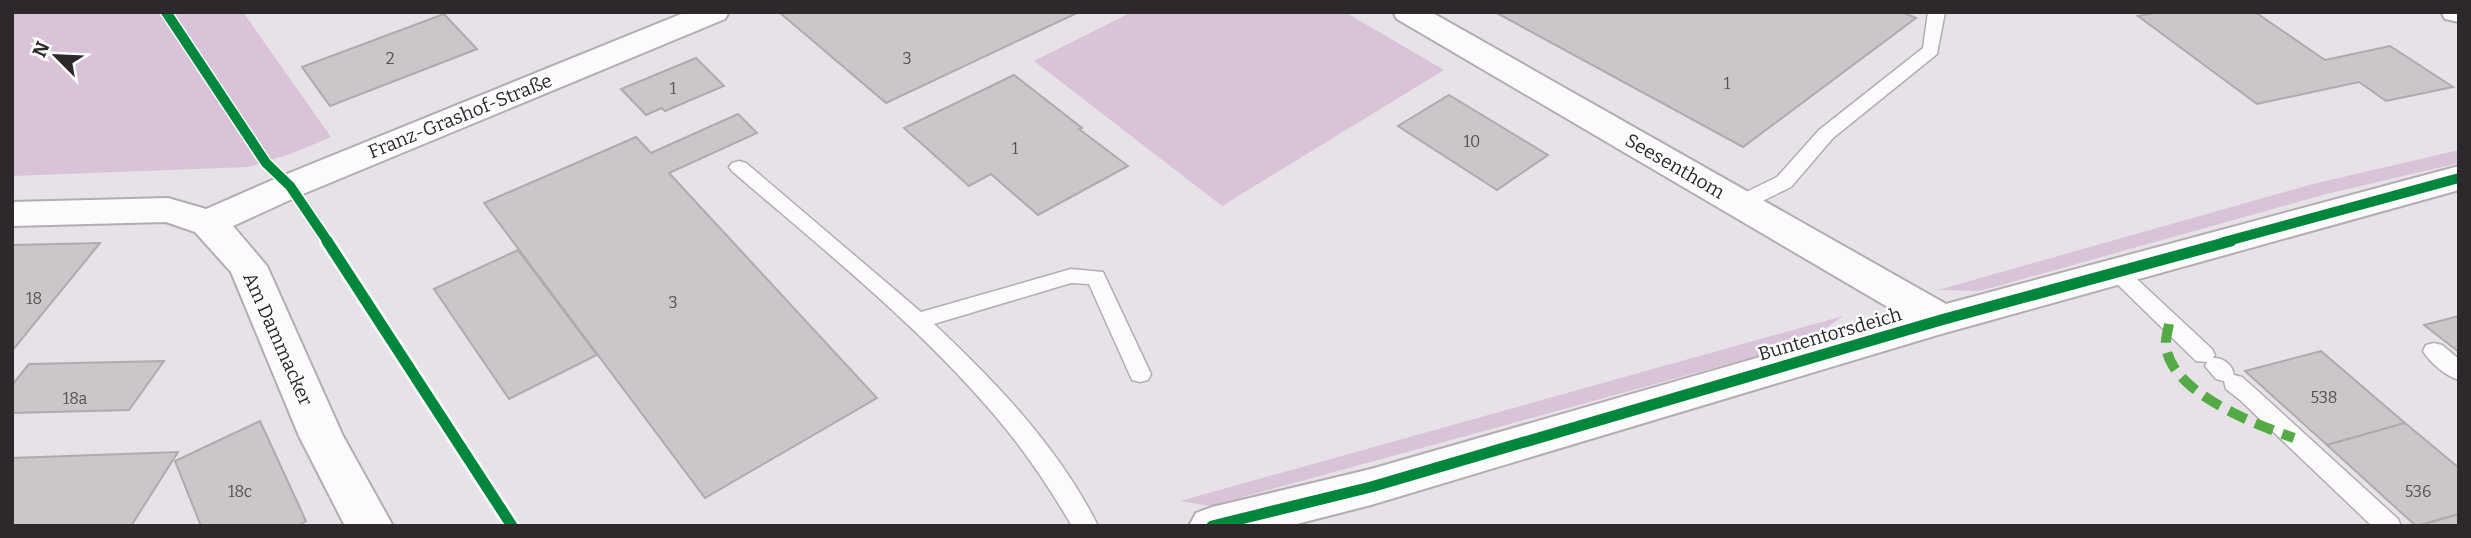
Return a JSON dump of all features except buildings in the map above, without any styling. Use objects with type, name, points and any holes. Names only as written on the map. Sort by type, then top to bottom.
[{"type":"street","name":"Franz-Grashof-Straße","points":[[208,223],[290,186],[714,12]]},
{"type":"street","name":"Seesenthom","points":[[1408,12],[1941,320]]},
{"type":"street","name":"Buntentorsdeich","points":[[1217,525],[1371,486],[1941,320],[2459,178]]},
{"type":"street","name":"Am Dammacker","points":[[12,214],[168,210],[208,223],[248,266],[321,436],[355,503],[370,526]]},
{"type":"lane","points":[[1739,204],[1784,182],[1826,134],[1931,50],[1937,12]]},
{"type":"lane","points":[[739,167],[917,321],[1009,414],[1086,526]]},
{"type":"lane","points":[[2118,273],[2389,526]]},
{"type":"lane","points":[[917,321],[1071,276],[1096,277],[1140,374]]},
{"type":"lane","points":[[2434,351],[2459,372]]},
{"type":"shaded area","points":[[12,12],[243,12],[331,137],[293,153],[248,167],[12,176]]},
{"type":"shaded area","points":[[1132,12],[1345,12],[1444,70],[1222,206],[1034,61]]},
{"type":"shaded area","points":[[2459,150],[2459,163],[2326,194],[1980,291],[1938,290],[2313,184]]},
{"type":"shaded area","points":[[1843,316],[1805,343],[1210,506],[1180,501]]},
{"type":"marked path","points":[[2169,324],[2166,345],[2172,364],[2187,382],[2230,411],[2294,438]]},
{"type":"cycle path","points":[[166,12],[266,163],[290,186],[306,208],[512,526]]},
{"type":"cycle path","points":[[1212,526],[1371,487],[1941,320],[2459,178]]}]
